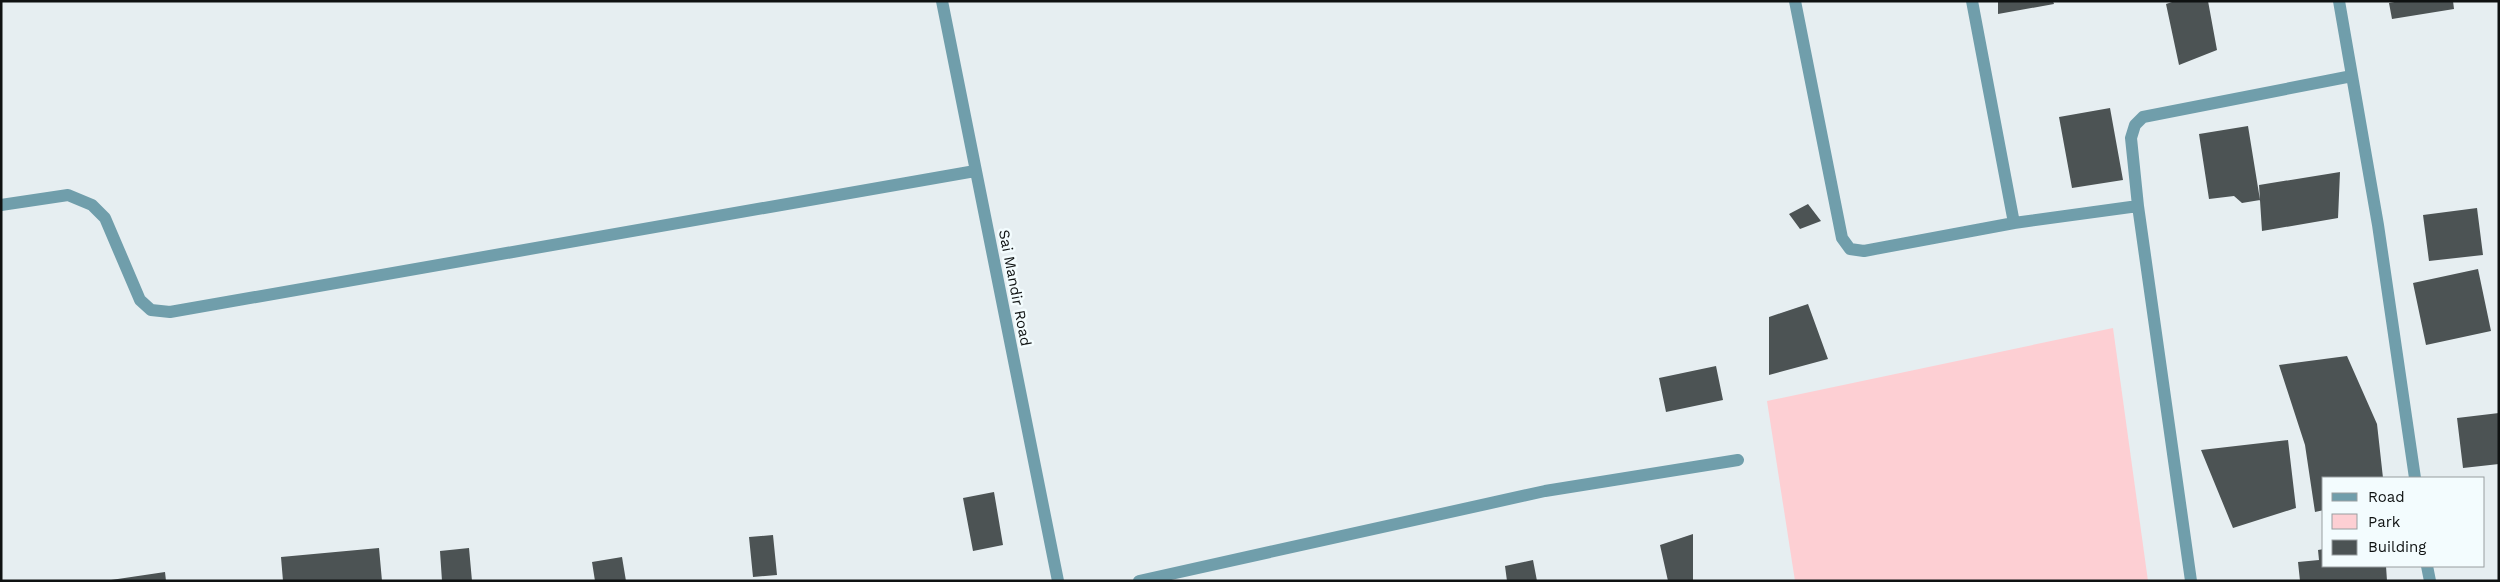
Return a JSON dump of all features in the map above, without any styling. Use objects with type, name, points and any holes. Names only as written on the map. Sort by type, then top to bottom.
[{"type":"street","name":"Sai Mandir Road","points":[[942,1],[1058,581]]},
{"type":"street","points":[[1795,1],[1842,238],[1850,249],[1864,251],[2014,223],[2138,206]]},
{"type":"street","points":[[1972,1],[2014,223]]},
{"type":"street","points":[[2339,1],[2378,225],[2415,477]]},
{"type":"street","points":[[2191,581],[2138,206],[2132,138],[2135,125],[2144,117],[2352,76]]},
{"type":"street","points":[[1,205],[68,194],[92,206],[105,218],[140,300],[151,310],[170,312],[975,171]]},
{"type":"street","points":[[1139,581],[1546,492],[1738,460]]},
{"type":"street","points":[[2427,567],[2430,581]]},
{"type":"green space","points":[[2113,328],[2148,581],[1795,581],[1767,401]]},
{"type":"building","points":[[1998,1],[2053,1],[2054,4],[1998,14]]},
{"type":"building","points":[[2175,1],[2208,1],[2217,50],[2179,65],[2166,4]]},
{"type":"building","points":[[2400,1],[2453,1],[2454,9],[2392,19],[2389,3]]},
{"type":"building","points":[[2110,108],[2123,180],[2072,188],[2059,117]]},
{"type":"building","points":[[2248,126],[2260,200],[2242,203],[2234,196],[2209,199],[2199,134]]},
{"type":"building","points":[[2340,172],[2338,218],[2262,231],[2259,185]]},
{"type":"building","points":[[1808,204],[1821,221],[1800,229],[1789,214]]},
{"type":"building","points":[[2477,208],[2483,255],[2429,261],[2423,215]]},
{"type":"building","points":[[2478,269],[2491,331],[2426,345],[2413,283]]},
{"type":"building","points":[[1808,304],[1828,359],[1769,375],[1769,317]]},
{"type":"building","points":[[2347,356],[2377,424],[2383,477],[2322,477],[2322,510],[2315,512],[2305,445],[2279,365]]},
{"type":"building","points":[[1716,366],[1723,400],[1666,412],[1659,378]]},
{"type":"building","points":[[2499,413],[2499,464],[2463,468],[2457,418]]},
{"type":"building","points":[[2288,440],[2296,508],[2233,528],[2201,450]]},
{"type":"building","points":[[994,492],[1003,545],[973,551],[963,498]]},
{"type":"building","points":[[1693,534],[1693,581],[1668,581],[1660,545]]},
{"type":"building","points":[[773,535],[777,575],[753,577],[749,537]]},
{"type":"building","points":[[379,548],[382,581],[283,581],[281,557]]},
{"type":"building","points":[[469,548],[472,581],[442,581],[440,551]]},
{"type":"building","points":[[2322,549],[2322,567],[2386,567],[2387,581],[2300,581],[2298,562],[2319,560],[2318,550]]},
{"type":"building","points":[[622,557],[626,581],[595,581],[592,562]]},
{"type":"building","points":[[1533,560],[1537,581],[1507,581],[1505,566]]},
{"type":"building","points":[[165,572],[166,581],[111,581],[111,580]]}]
